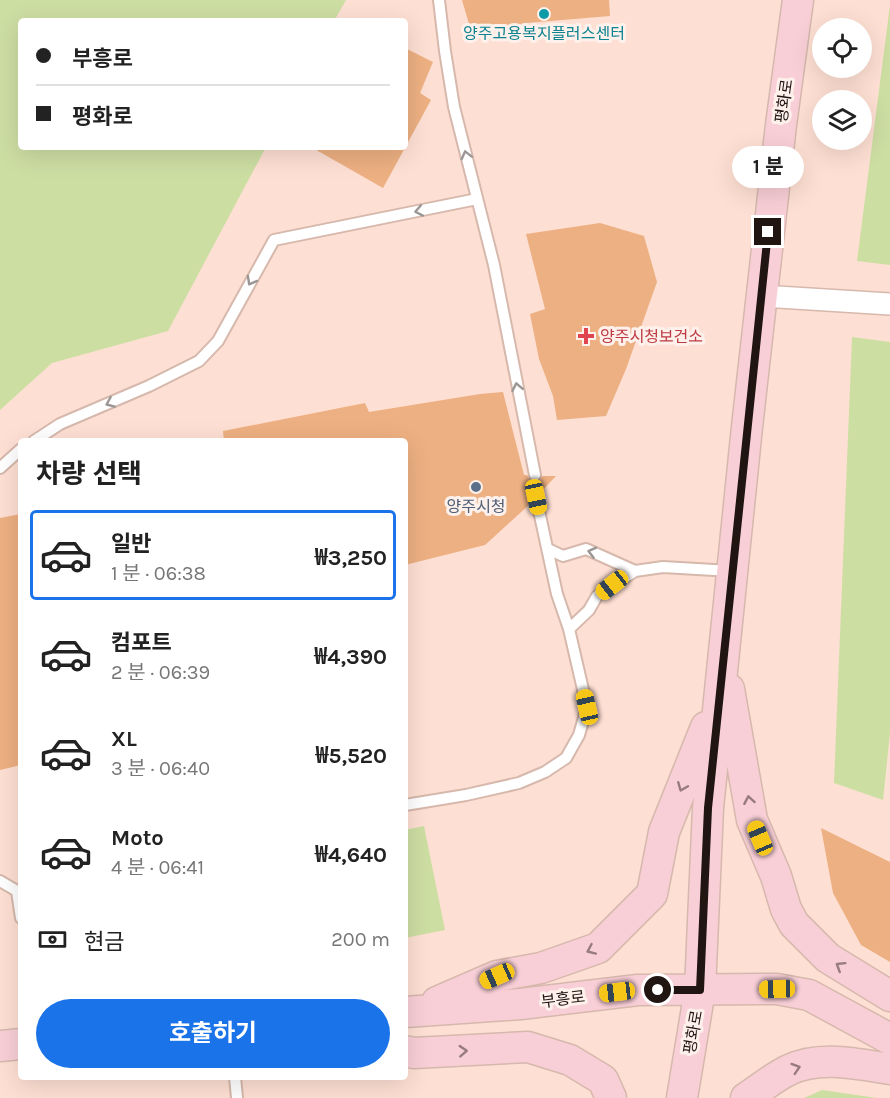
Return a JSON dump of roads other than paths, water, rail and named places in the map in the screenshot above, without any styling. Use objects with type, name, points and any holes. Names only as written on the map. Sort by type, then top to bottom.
[{"type":"main road","name":"평화로","points":[[682,1098],[700,990],[708,808],[719,693],[761,296],[798,0]]},
{"type":"main road","points":[[723,653],[752,820],[776,876],[786,909],[794,924],[828,958],[890,996]]},
{"type":"main road","points":[[412,1011],[497,976],[541,968],[598,948],[652,894],[664,832],[719,693]]},
{"type":"main road","name":"부흥로","points":[[412,1011],[521,1004],[638,990],[777,989],[809,995],[890,1039]]},
{"type":"main road","points":[[0,1046],[18,1044]]},
{"type":"main road","points":[[408,1052],[528,1047],[570,1060],[603,1080],[611,1098]]},
{"type":"main road","points":[[746,1098],[790,1069],[806,1065],[824,1062],[853,1063],[890,1069]]},
{"type":"street","points":[[761,296],[890,304]]},
{"type":"lane","points":[[439,0],[444,51],[454,107],[494,265],[535,476]]},
{"type":"lane","points":[[39,438],[60,424],[149,386],[199,361],[218,341],[274,240],[477,199]]},
{"type":"lane","points":[[0,468],[18,452]]},
{"type":"lane","points":[[408,805],[519,783],[545,772],[566,758],[579,735],[587,707],[569,629],[557,594],[536,497]]},
{"type":"lane","points":[[548,549],[563,556],[586,549],[635,571]]},
{"type":"lane","points":[[569,629],[589,610],[597,597],[635,571],[663,567],[732,572]]},
{"type":"lane","points":[[0,881],[18,890]]},
{"type":"lane","points":[[235,1080],[237,1098]]},
{"type":"place","name":"양주고용복지플러스센터","points":[[544,14]]},
{"type":"place","name":"양주시청보건소","points":[[586,336]]},
{"type":"place","name":"양주시청","points":[[476,487]]}]
